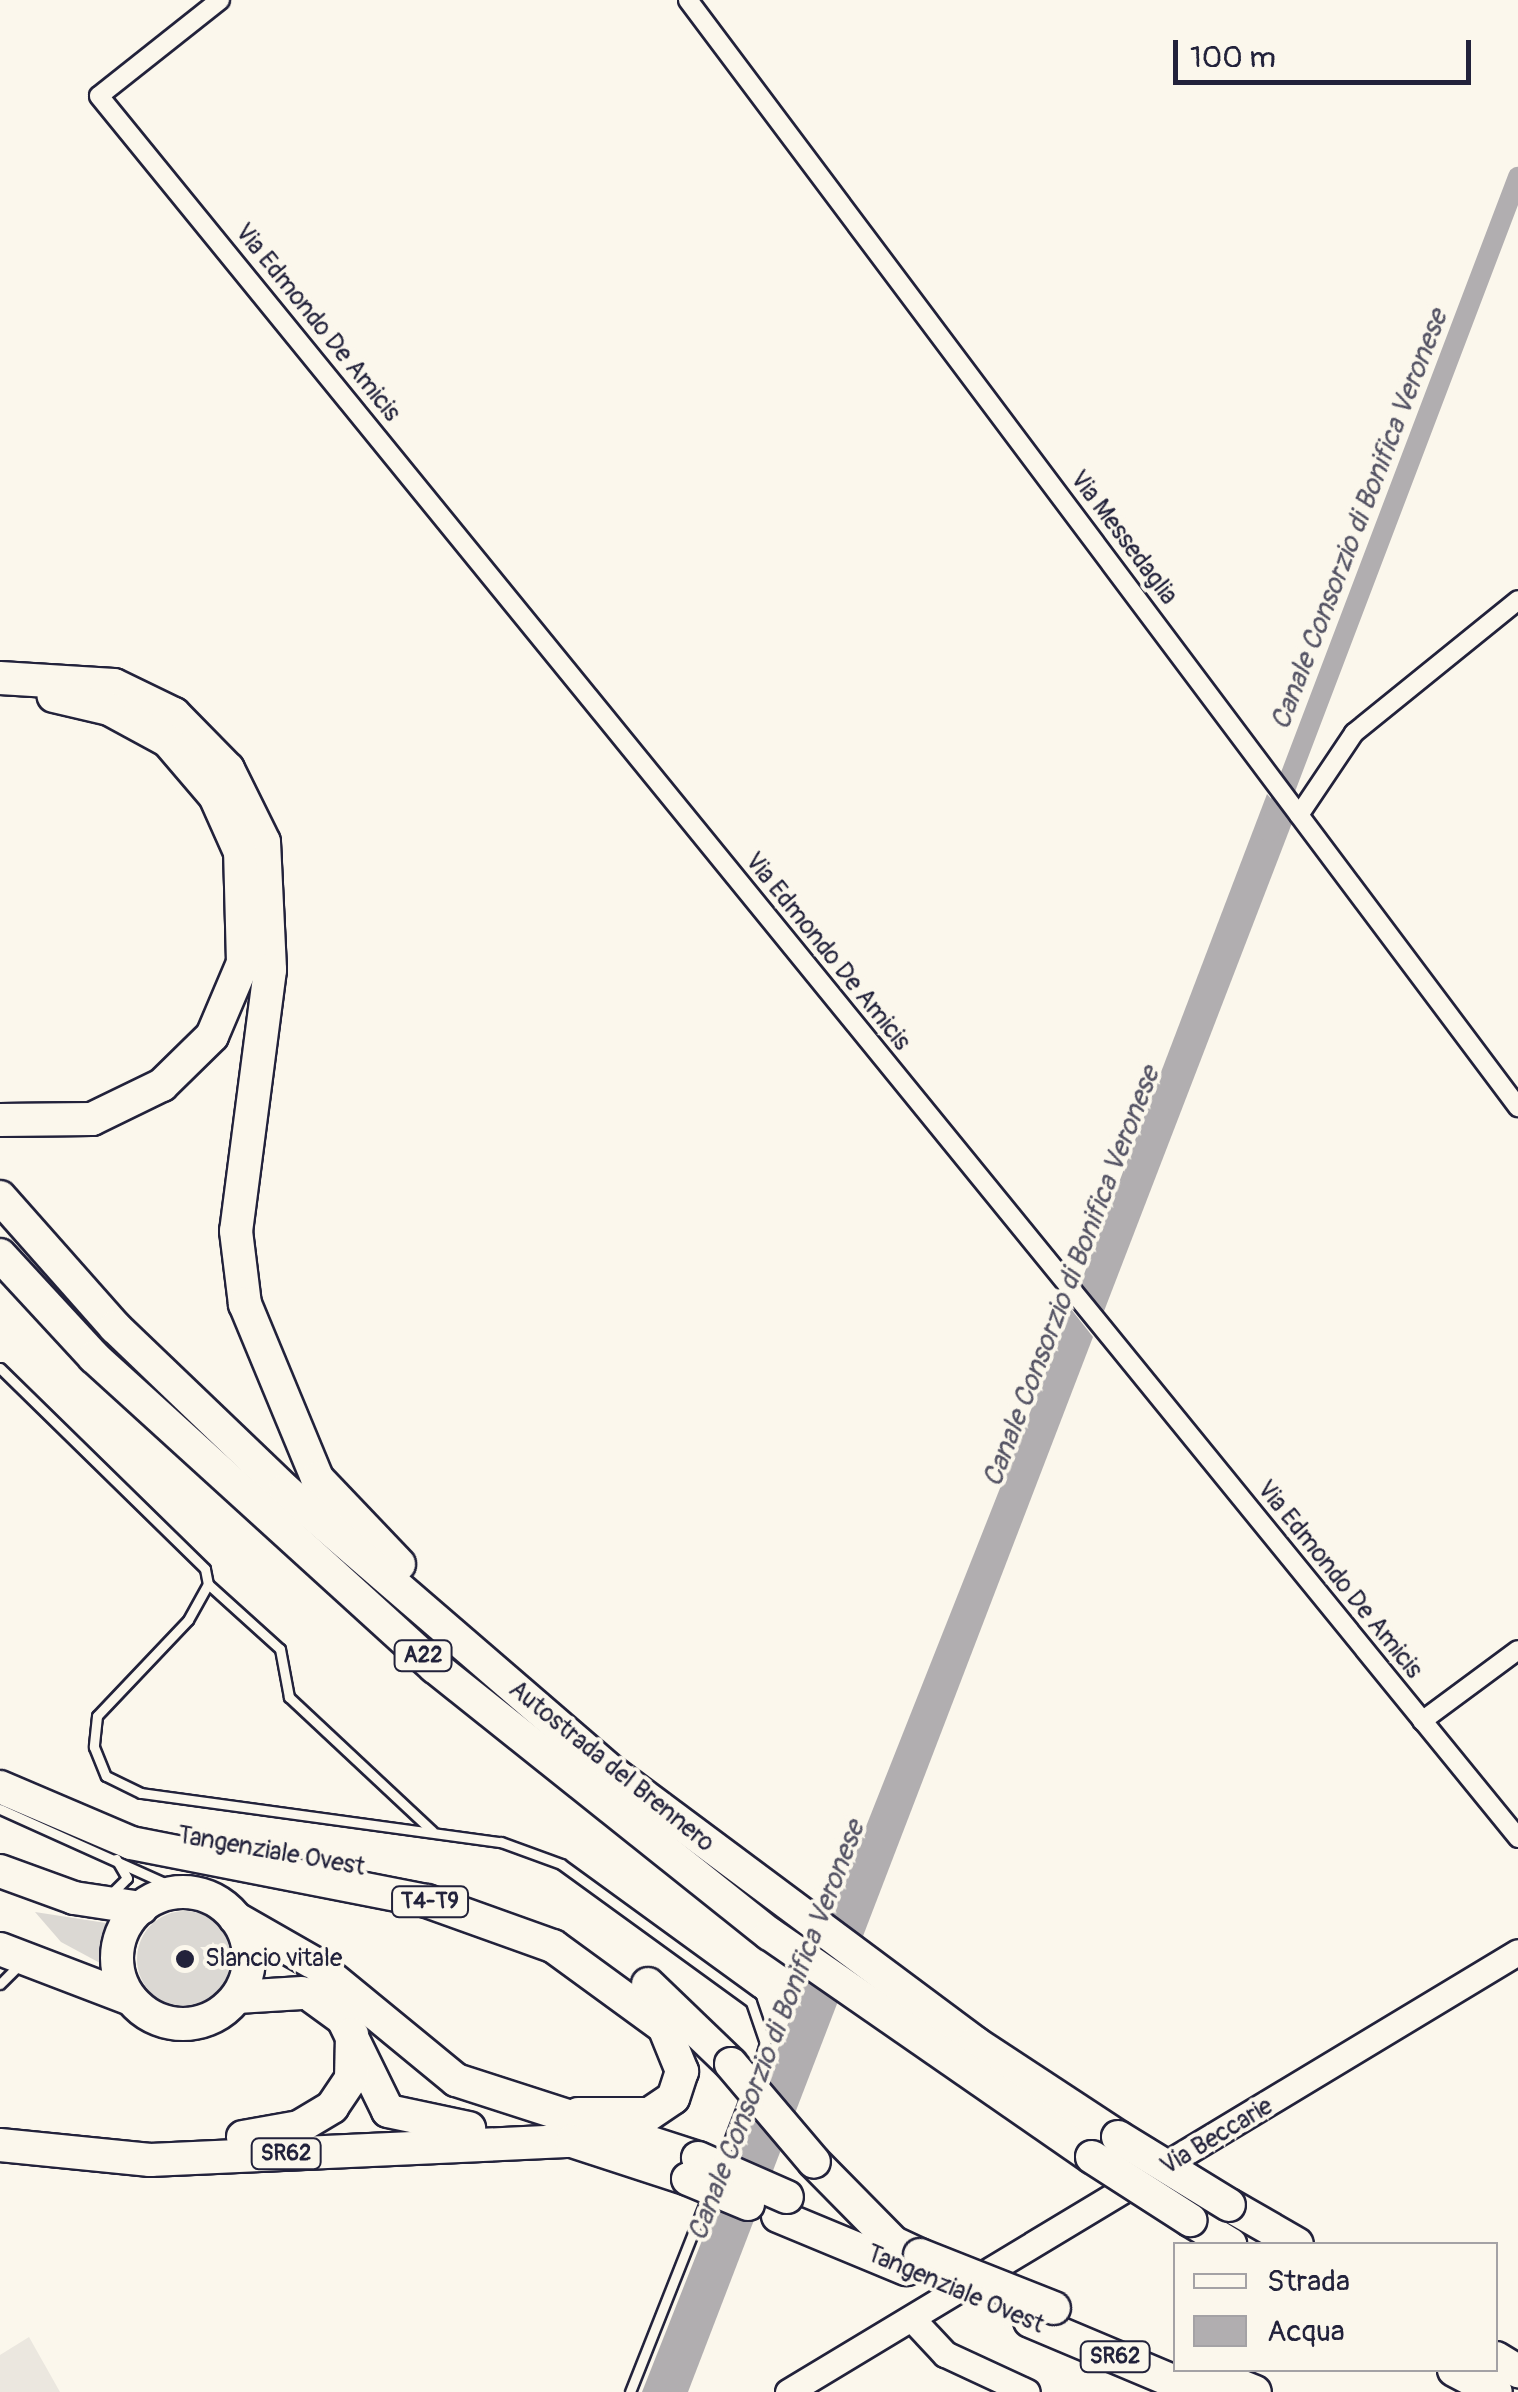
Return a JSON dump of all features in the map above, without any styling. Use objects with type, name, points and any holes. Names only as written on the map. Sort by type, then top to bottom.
[{"type":"highway","points":[[0,678],[114,685],[174,714],[228,769],[264,842],[271,912],[236,1231],[260,1358],[317,1478],[613,1773]]},
{"type":"highway","points":[[0,699],[55,696],[109,709],[168,741],[215,796],[240,852],[246,920],[232,1001],[212,1036],[162,1086],[92,1119],[0,1120]]},
{"type":"highway","name":"Autostrada del Brennero","points":[[0,1197],[114,1327],[285,1490],[778,1921]]},
{"type":"highway","name":"Autostrada del Brennero","points":[[0,1255],[94,1356],[435,1667],[778,1921],[1105,2147],[1190,2220],[1227,2242]]},
{"type":"highway","points":[[0,1274],[94,1356]]},
{"type":"highway","name":"Tangenziale Ovest","points":[[0,1766],[168,1833],[502,1901],[640,1978],[731,2064],[814,2162],[907,2255]]},
{"type":"highway","name":"T4-T9","points":[[0,1787],[131,1843],[426,1901],[553,1946],[664,2027],[682,2070],[673,2098],[649,2114],[575,2127]]},
{"type":"highway","points":[[0,1871],[91,1902],[142,1908],[187,1893],[236,1918],[312,1980],[456,2080],[575,2127]]},
{"type":"highway","points":[[131,1999],[118,1945],[142,1908]]},
{"type":"highway","points":[[236,1918],[249,1948],[237,1996]]},
{"type":"highway","points":[[13,1953],[131,1999],[181,2024],[211,2018],[237,1996],[312,1980]]},
{"type":"highway","points":[[312,1980],[352,2034],[371,2089],[399,2118],[575,2127]]},
{"type":"highway","points":[[0,2128],[142,2142],[299,2127],[344,2094],[352,2034]]},
{"type":"highway","name":"Tangenziale Ovest","points":[[0,2145],[150,2160],[575,2127],[692,2168],[907,2255],[1042,2314],[1199,2392]]},
{"type":"highway","name":"Autostrada del Brennero","points":[[1105,2147],[1229,2205],[1293,2242]]},
{"type":"highway","name":"Tangenziale Ovest","points":[[1042,2314],[1173,2358]]},
{"type":"highway","points":[[1206,2372],[1255,2392]]},
{"type":"highway","points":[[1458,2372],[1496,2392]]},
{"type":"main road","name":"Via Beccarie","points":[[788,2392],[916,2322],[1518,1952]]},
{"type":"main road","points":[[916,2322],[945,2354],[1026,2392]]},
{"type":"street","name":"Via Edmondo De Amicis","points":[[220,0],[100,96],[1518,1838]]},
{"type":"street","name":"Via Messedaglia","points":[[688,0],[1518,1107]]},
{"type":"street","points":[[1299,815],[1354,733],[1518,600]]},
{"type":"street","points":[[1422,1721],[1518,1650]]},
{"type":"lane","points":[[0,1368],[178,1538],[208,1584],[280,1650],[289,1696],[432,1831]]},
{"type":"lane","points":[[208,1584],[188,1620],[97,1716],[94,1747],[106,1776],[140,1792],[432,1831],[561,1864],[692,1952],[760,2019],[759,2066],[630,2392]]},
{"type":"lane","points":[[0,1809],[115,1857],[187,1893]]},
{"type":"lane","points":[[91,1902],[125,1884],[115,1857]]},
{"type":"lane","points":[[0,1984],[13,1953]]},
{"type":"shaded area","points":[[176,1911],[194,1911],[212,1919],[225,1932],[233,1959],[230,1978],[212,1999],[194,2007],[176,2007],[158,1999],[145,1986],[137,1968],[137,1950],[145,1932],[158,1919]]},
{"type":"shaded area","points":[[35,1912],[106,1923],[100,1963],[61,1942]]},
{"type":"shaded area","points":[[29,2337],[60,2392],[0,2392],[0,2355]]},
{"type":"water","points":[[1267,794],[1292,823],[1101,1319],[1078,1290]]},
{"type":"water","points":[[1071,1309],[1093,1337],[688,2392],[642,2392]]},
{"type":"waterway","name":"Canale Consorzio di Bonifica Veronese","points":[[1269,832],[1518,177]]},
{"type":"place","name":"Slancio vitale","points":[[185,1959]]}]
